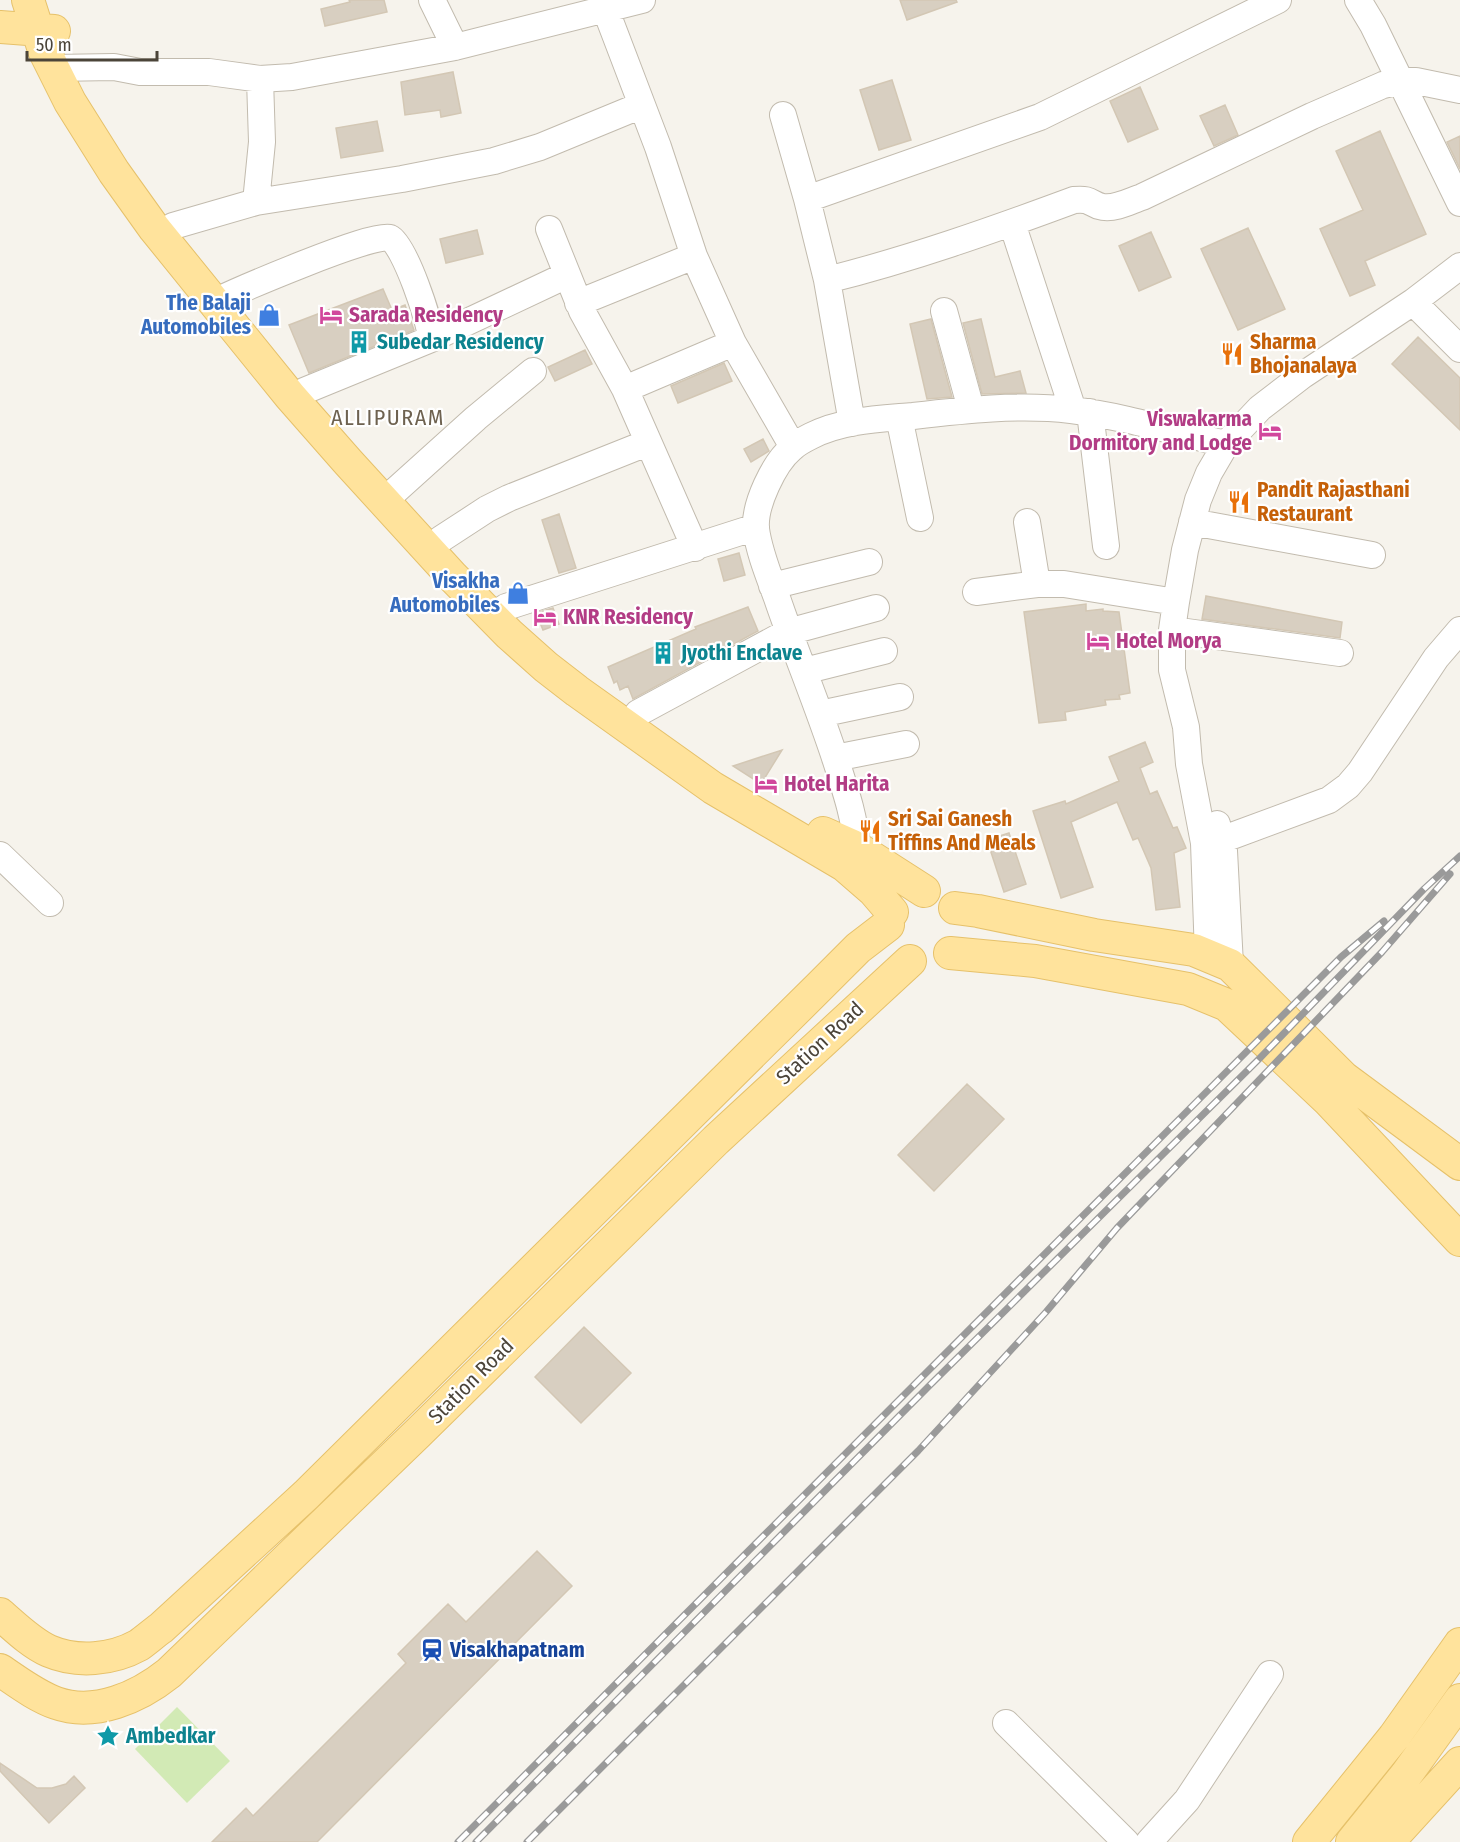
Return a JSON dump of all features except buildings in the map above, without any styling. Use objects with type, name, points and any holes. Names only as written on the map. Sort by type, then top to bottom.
[{"type":"main road","points":[[0,27],[35,13],[64,75],[115,149],[173,226],[221,299],[290,396],[446,570],[499,612],[525,628],[570,667],[722,773],[801,822],[857,848],[924,891],[941,896],[955,908],[960,923],[958,939],[950,953],[938,961],[924,964],[910,961],[898,952],[890,939],[890,918],[900,901],[911,894],[924,891]]},
{"type":"main road","points":[[64,75],[70,102],[114,172],[154,228],[441,539],[546,667],[713,788],[844,865],[874,891],[890,918]]},
{"type":"main road","points":[[955,908],[1094,935],[1194,950],[1344,1078],[1460,1164]]},
{"type":"main road","name":"Station Road","points":[[0,1614],[23,1634],[47,1650],[72,1659],[114,1654],[138,1645],[161,1628],[306,1495],[890,918]]},
{"type":"main road","points":[[950,953],[1035,961],[1188,988],[1228,977]]},
{"type":"main road","name":"Station Road","points":[[0,1670],[55,1703],[73,1708],[106,1705],[129,1698],[151,1688],[169,1674],[716,1140],[910,961]]},
{"type":"main road","points":[[1228,977],[1344,1116],[1460,1240]]},
{"type":"main road","points":[[1309,1842],[1394,1737],[1460,1644]]},
{"type":"main road","points":[[1352,1842],[1406,1775],[1460,1700]]},
{"type":"main road","points":[[1388,1842],[1460,1763]]},
{"type":"street","points":[[432,0],[455,47]]},
{"type":"street","points":[[64,75],[114,68],[140,72],[209,72],[261,79],[303,76],[455,47],[604,5],[642,0]]},
{"type":"street","points":[[807,199],[1040,117],[1278,0]]},
{"type":"street","points":[[1358,0],[1460,203]]},
{"type":"street","points":[[604,5],[658,147],[694,256],[733,343],[793,447]]},
{"type":"street","points":[[256,202],[262,142],[261,79]]},
{"type":"street","points":[[826,280],[875,267],[1012,223],[1074,200],[1087,199],[1101,207],[1115,206],[1142,197],[1335,105],[1383,85],[1400,81],[1416,81],[1460,90]]},
{"type":"street","points":[[173,226],[256,202],[402,179],[494,161],[551,143],[642,105]]},
{"type":"street","points":[[783,116],[807,199],[826,280],[852,423]]},
{"type":"street","points":[[1012,223],[1082,411],[1106,546]]},
{"type":"street","points":[[549,229],[579,303],[625,389],[694,548]]},
{"type":"street","points":[[221,299],[322,257],[382,237],[390,238],[396,242],[410,269],[428,320],[431,339]]},
{"type":"street","points":[[579,303],[694,256]]},
{"type":"street","points":[[1228,977],[1189,764],[1186,728],[1172,670],[1172,630],[1192,522],[1209,473],[1226,444],[1260,408],[1303,375],[1413,302],[1460,266]]},
{"type":"street","points":[[304,391],[431,339],[567,276]]},
{"type":"street","points":[[1413,302],[1460,349]]},
{"type":"street","points":[[944,311],[972,409]]},
{"type":"street","points":[[625,389],[733,343]]},
{"type":"street","points":[[395,491],[476,418],[533,371]]},
{"type":"street","points":[[857,848],[853,814],[820,714],[772,586],[756,527],[760,504],[772,473],[782,458],[793,447],[823,431],[852,423],[972,409],[1041,408],[1082,411],[1226,444]]},
{"type":"street","points":[[899,417],[920,518]]},
{"type":"street","points":[[441,539],[487,509],[509,498],[647,443]]},
{"type":"street","points":[[1027,522],[1037,584]]},
{"type":"street","points":[[1192,522],[1372,555]]},
{"type":"street","points":[[499,612],[756,527]]},
{"type":"street","points":[[772,586],[869,562]]},
{"type":"street","points":[[976,592],[1037,584],[1072,585],[1176,602]]},
{"type":"street","points":[[638,713],[788,632],[876,608]]},
{"type":"street","points":[[1172,630],[1340,653]]},
{"type":"street","points":[[1221,840],[1329,800],[1348,786],[1360,772],[1436,658],[1460,630]]},
{"type":"street","points":[[804,671],[884,651]]},
{"type":"street","points":[[820,714],[900,697]]},
{"type":"street","points":[[1186,728],[1200,756],[1224,851],[1228,977]]},
{"type":"street","points":[[835,758],[906,744]]},
{"type":"street","points":[[0,855],[50,903]]},
{"type":"street","points":[[1149,1842],[1186,1800],[1270,1674]]},
{"type":"street","points":[[1006,1723],[1126,1842]]},
{"type":"green space","points":[[177,1707],[230,1761],[187,1803],[135,1749]]},
{"type":"railway","points":[[476,1842],[929,1386],[1258,1060],[1424,889],[1460,856]]},
{"type":"railway","points":[[527,1842],[918,1451],[1046,1312],[1117,1228],[1382,952],[1450,874]]},
{"type":"railway","points":[[458,1842],[1341,957],[1384,921]]},
{"type":"place","name":"The Balaji Automobiles","points":[[269,315]]},
{"type":"place","name":"Sarada Residency","points":[[331,315]]},
{"type":"place","name":"Subedar Residency","points":[[359,342]]},
{"type":"place","name":"Sharma Bhojanalaya","points":[[1232,354]]},
{"type":"place","name":"Viswakarma Dormitory and Lodge","points":[[1270,431]]},
{"type":"place","name":"Pandit Rajasthani Restaurant","points":[[1239,502]]},
{"type":"place","name":"Visakha Automobiles","points":[[518,593]]},
{"type":"place","name":"KNR Residency","points":[[545,617]]},
{"type":"place","name":"Hotel Morya","points":[[1098,641]]},
{"type":"place","name":"Jyothi Enclave","points":[[663,653]]},
{"type":"place","name":"Hotel Harita","points":[[766,784]]},
{"type":"place","name":"Sri Sai Ganesh Tiffins And Meals","points":[[870,831]]},
{"type":"place","name":"Visakhapatnam","points":[[432,1650]]},
{"type":"place","name":"Ambedkar","points":[[108,1736]]},
{"type":"district","name":"ALLIPURAM","points":[[388,417]]}]
